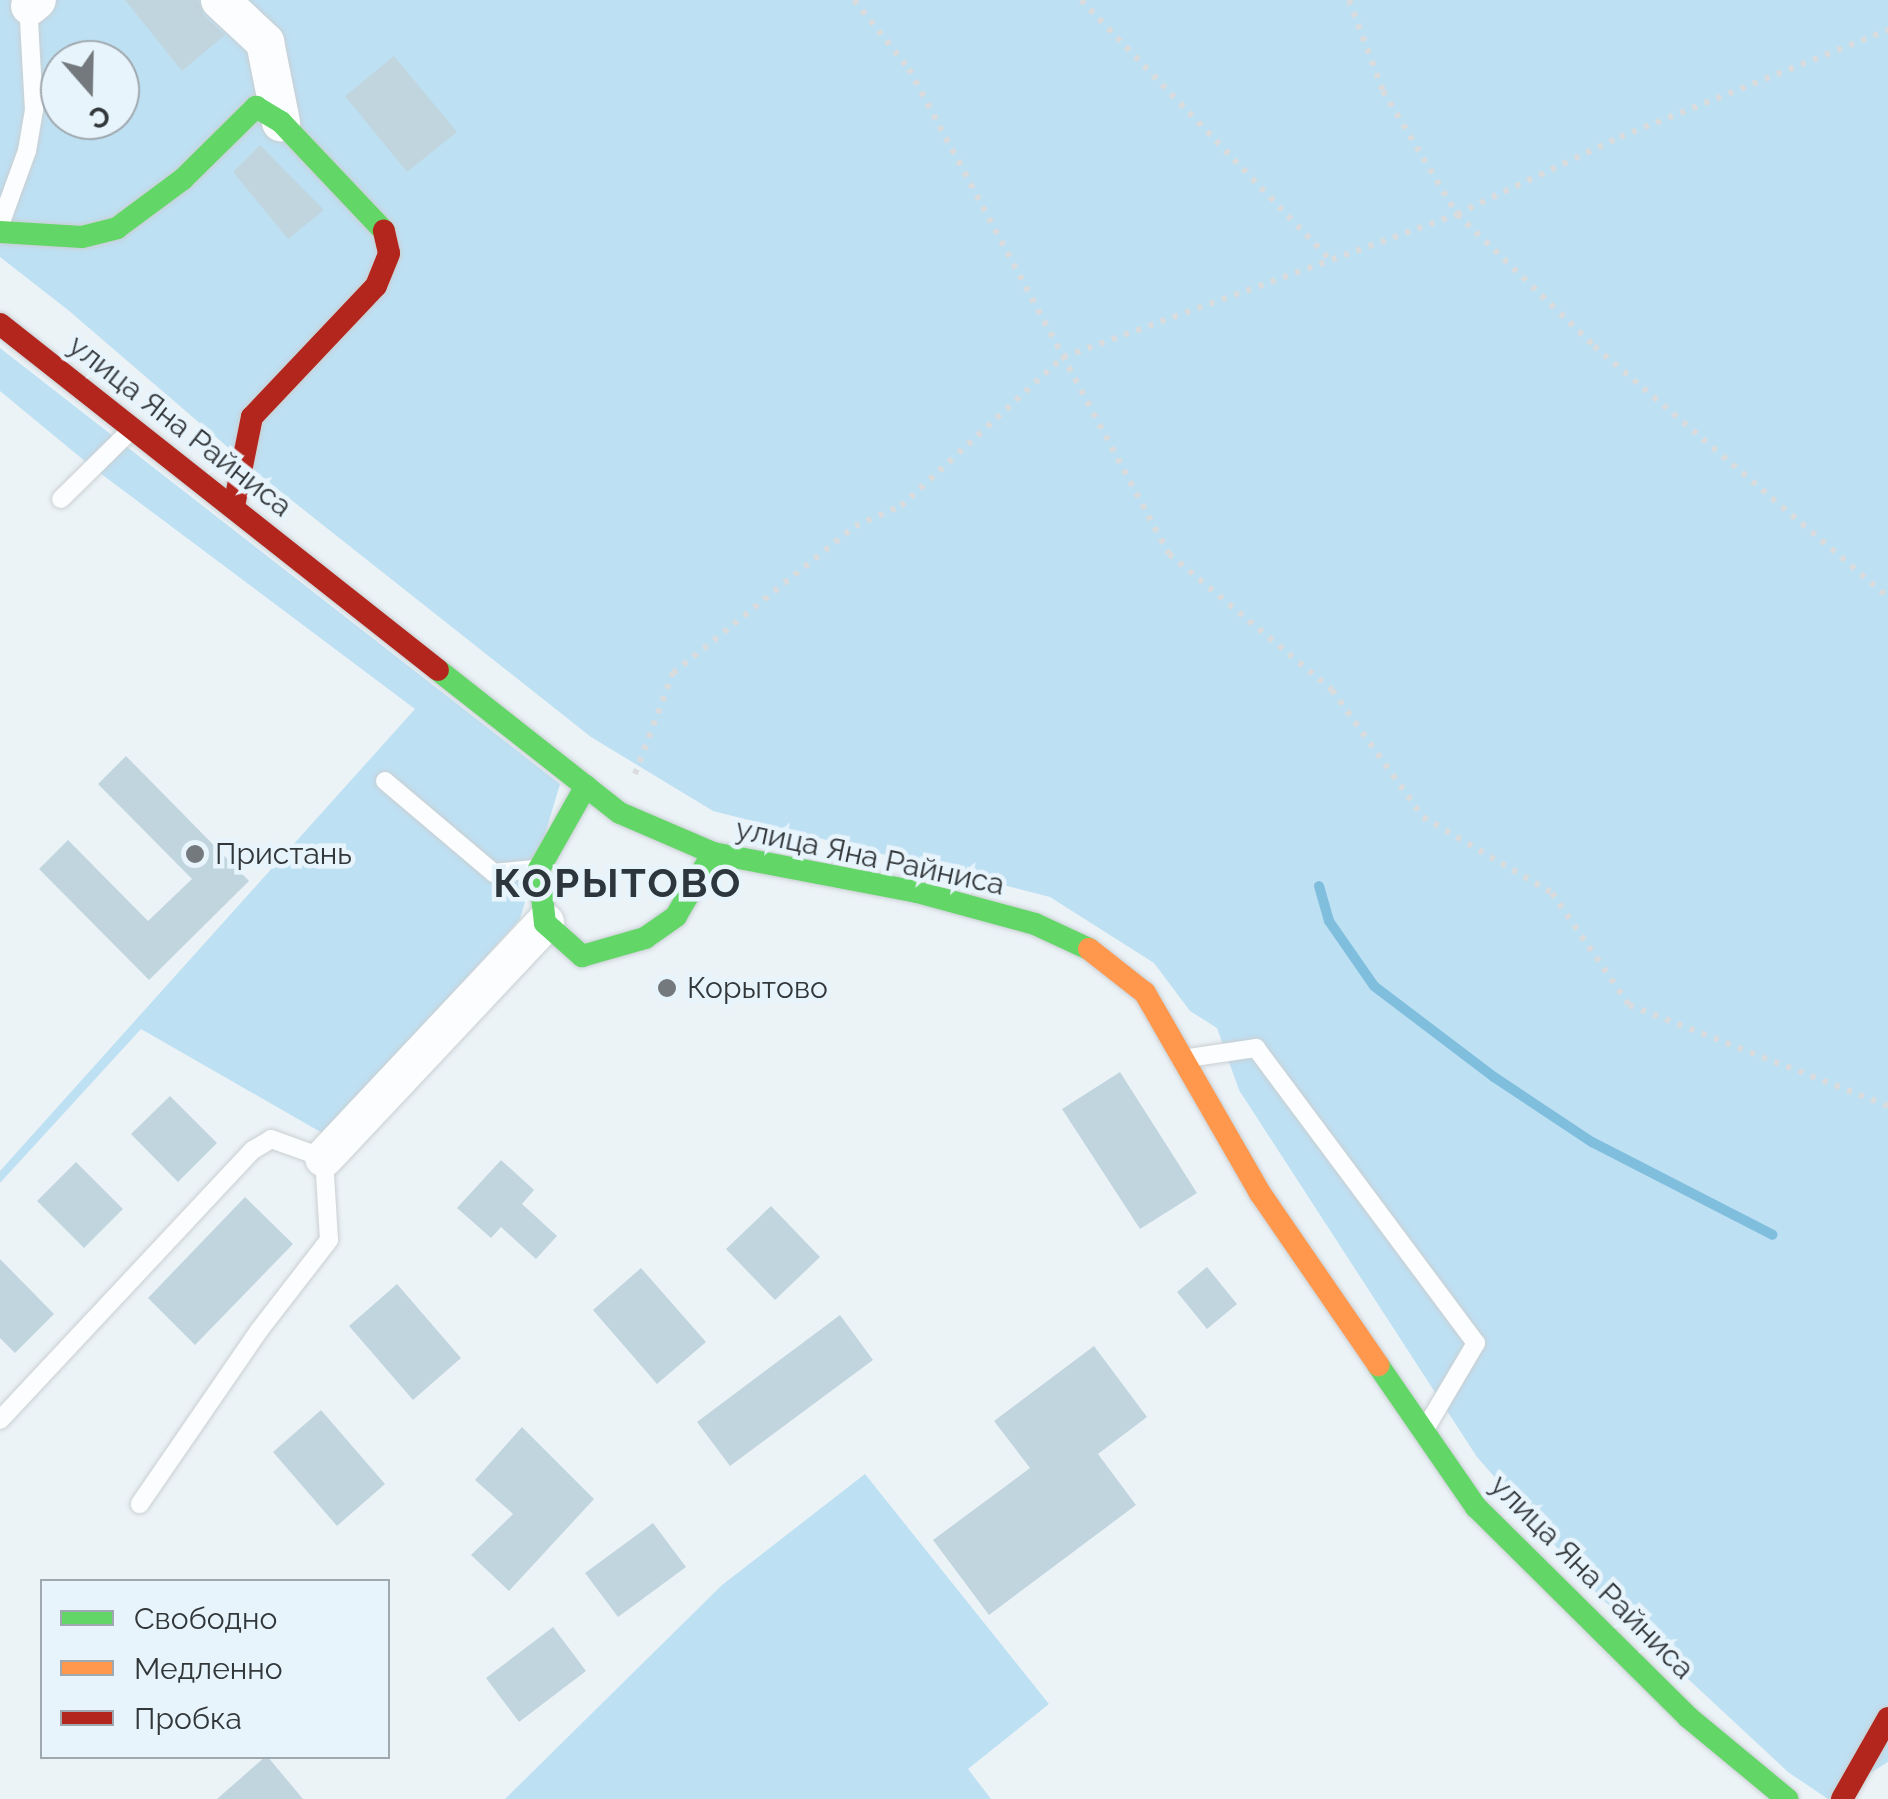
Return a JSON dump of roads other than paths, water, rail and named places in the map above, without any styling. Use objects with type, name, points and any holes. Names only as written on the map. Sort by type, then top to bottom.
[{"type":"street","points":[[220,0],[265,42],[281,122]]},
{"type":"street","points":[[0,228],[82,237],[117,228],[183,179],[256,107],[281,122],[384,229],[389,253],[376,286],[294,367],[252,417],[234,506]]},
{"type":"street","name":"улица Яна Райниса","points":[[0,324],[620,813],[713,854],[917,892],[1035,924],[1098,953],[1146,994],[1260,1192],[1476,1507],[1688,1717],[1787,1799]]},
{"type":"street","points":[[586,786],[539,869],[545,923],[582,956],[645,938],[676,916],[713,854]]},
{"type":"street","points":[[324,1158],[545,923]]},
{"type":"street","points":[[1842,1799],[1888,1718]]},
{"type":"lane","points":[[0,228],[27,151],[34,110],[31,2]]},
{"type":"lane","points":[[61,499],[134,427]]},
{"type":"lane","points":[[385,781],[494,873],[539,869]]},
{"type":"lane","points":[[1183,1059],[1256,1048],[1476,1343],[1424,1431]]},
{"type":"lane","points":[[0,1420],[253,1150],[270,1140],[324,1158],[329,1240],[258,1332],[140,1504]]},
{"type":"waterway","points":[[1319,886],[1329,921],[1374,986],[1494,1077],[1592,1142],[1773,1235]]},
{"type":"place","name":"Пристань","points":[[195,854]]},
{"type":"place","name":"Корытово","points":[[667,988]]},
{"type":"district","name":"КОРЫТОВО","points":[[618,883]]}]
